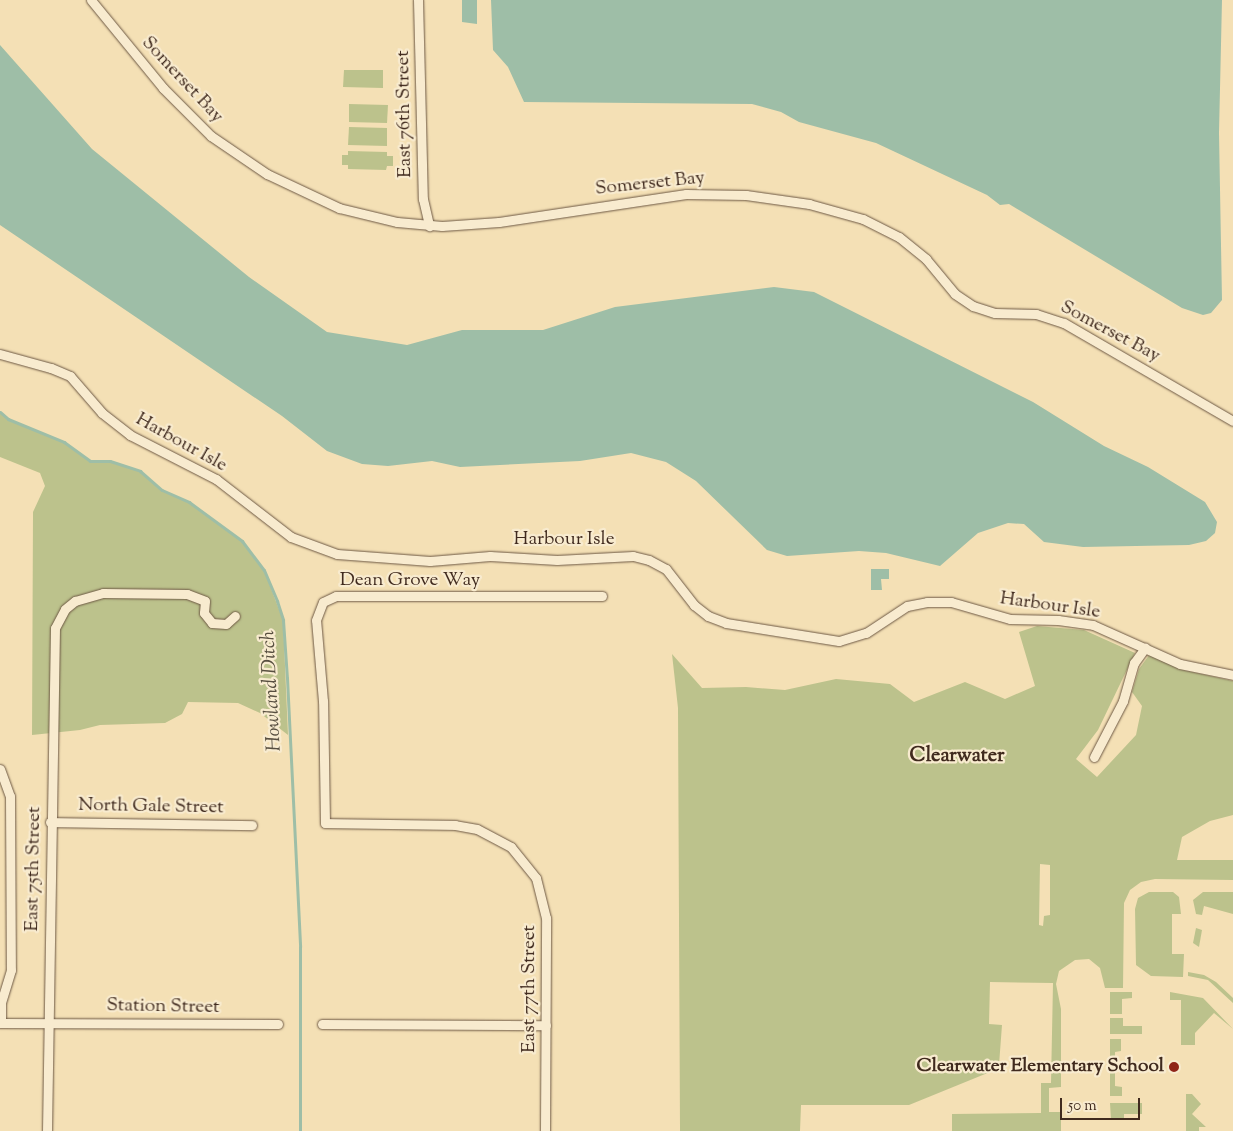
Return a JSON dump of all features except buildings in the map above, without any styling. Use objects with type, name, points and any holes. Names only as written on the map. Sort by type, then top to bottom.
[{"type":"street","name":"Somerset Bay","points":[[91,0],[187,115],[244,161],[298,191],[354,214],[429,226],[492,223],[686,194],[746,195],[809,204],[863,219],[899,237],[926,259],[955,294],[973,306],[996,313],[1036,314],[1064,323],[1233,421]]},
{"type":"street","name":"East 76th Street","points":[[418,0],[423,199],[429,226]]},
{"type":"street","name":"Harbour Isle","points":[[0,354],[51,368],[70,376],[102,412],[130,435],[216,479],[291,537],[337,554],[430,561],[490,556],[557,560],[633,556],[649,560],[666,569],[694,605],[714,618],[826,642],[859,636],[898,610],[936,601],[960,604],[1010,619],[1058,620],[1093,625],[1190,667],[1233,675]]},
{"type":"street","name":"East 75th Street","points":[[47,1131],[53,638],[65,610],[88,595],[175,593],[205,601],[204,614],[212,623],[226,624],[235,616]]},
{"type":"street","name":"Dean Grove Way","points":[[519,854],[496,836],[460,825],[324,823],[323,701],[316,620],[325,600],[359,596],[602,596]]},
{"type":"street","points":[[1094,758],[1124,700],[1134,663],[1145,648]]},
{"type":"street","points":[[0,768],[10,796],[11,970],[1,1002],[1,1023]]},
{"type":"street","name":"North Gale Street","points":[[50,822],[252,825]]},
{"type":"street","name":"East 77th Street","points":[[519,854],[536,878],[544,901],[545,1131]]},
{"type":"street","name":"Station Street","points":[[1,1023],[278,1024]]},
{"type":"street","points":[[322,1024],[546,1025]]},
{"type":"shaded area","points":[[462,0],[477,0],[477,24],[462,22]]},
{"type":"shaded area","points":[[491,0],[1222,0],[1219,133],[1222,300],[1211,313],[1203,315],[1182,308],[1009,204],[1000,205],[987,195],[876,143],[799,122],[781,112],[752,104],[524,102],[508,67],[493,50]]},
{"type":"shaded area","points":[[0,45],[92,149],[249,277],[327,332],[407,345],[462,330],[543,330],[615,307],[774,287],[814,292],[1033,402],[1104,446],[1148,467],[1205,502],[1217,522],[1215,533],[1206,541],[1189,545],[1083,547],[1044,542],[1024,524],[1008,523],[978,533],[940,566],[886,553],[859,551],[787,556],[767,550],[696,481],[666,462],[631,453],[580,461],[460,467],[432,461],[388,466],[362,464],[327,451],[282,416],[0,225]]},
{"type":"shaded area","points":[[344,70],[383,70],[383,88],[343,87]]},
{"type":"shaded area","points":[[349,104],[388,105],[387,123],[349,122]]},
{"type":"shaded area","points":[[349,127],[387,128],[387,146],[348,145]]},
{"type":"shaded area","points":[[348,151],[387,152],[387,156],[393,156],[393,166],[387,166],[386,170],[348,169],[348,165],[342,165],[342,155],[348,155]]},
{"type":"shaded area","points":[[0,412],[8,419],[64,442],[90,461],[110,461],[140,471],[162,490],[189,502],[242,541],[264,570],[283,620],[288,735],[260,713],[238,703],[188,702],[182,714],[165,723],[100,725],[80,730],[32,735],[33,512],[45,486],[40,473],[0,457]]},
{"type":"shaded area","points":[[871,569],[889,569],[889,579],[881,579],[882,590],[871,590]]},
{"type":"shaded area","points":[[1037,626],[1084,630],[1135,653],[1098,730],[1076,759],[1097,777],[1136,735],[1142,706],[1132,692],[1139,669],[1150,654],[1179,669],[1233,681],[1233,815],[1210,821],[1182,837],[1177,860],[1233,860],[1233,880],[1155,879],[1141,882],[1130,890],[1124,903],[1123,988],[1105,988],[1100,968],[1089,959],[1075,960],[1059,971],[1056,984],[1061,1009],[1061,1087],[1049,1088],[1049,1112],[1061,1112],[1061,1131],[952,1131],[952,1114],[1041,1113],[1041,1083],[1051,1083],[1053,983],[990,982],[989,1024],[1002,1025],[999,1065],[990,1072],[909,1105],[801,1105],[800,1131],[680,1131],[678,708],[672,654],[702,688],[746,687],[785,690],[836,679],[890,684],[914,702],[965,682],[1005,699],[1035,686],[1019,632]],"holes":[[[1040,864],[1050,865],[1050,915],[1044,916],[1043,926],[1039,925]]]},
{"type":"shaded area","points":[[1149,892],[1173,892],[1179,897],[1181,914],[1172,914],[1172,954],[1184,954],[1183,977],[1151,976],[1136,965],[1135,909],[1138,898]]},
{"type":"shaded area","points":[[1203,892],[1233,892],[1233,914],[1204,906],[1202,915],[1196,914],[1193,900]]},
{"type":"shaded area","points":[[1196,928],[1202,930],[1199,947],[1193,943]]},
{"type":"shaded area","points":[[1188,972],[1204,975],[1216,982],[1233,998],[1233,1003],[1208,980],[1188,976]]},
{"type":"shaded area","points":[[1110,992],[1132,992],[1132,998],[1122,999],[1122,1014],[1110,1014]]},
{"type":"shaded area","points":[[1170,992],[1203,998],[1233,1029],[1214,1013],[1195,1033],[1195,1045],[1181,1045],[1181,1000],[1170,1000]]},
{"type":"shaded area","points":[[1110,1018],[1123,1018],[1123,1026],[1142,1026],[1142,1034],[1110,1034]]},
{"type":"shaded area","points":[[1110,1039],[1121,1039],[1121,1051],[1115,1052],[1115,1086],[1122,1087],[1122,1096],[1110,1096]]},
{"type":"shaded area","points":[[1186,1094],[1192,1094],[1201,1104],[1192,1114],[1206,1127],[1199,1127],[1199,1131],[1186,1131]]},
{"type":"shaded area","points":[[1110,1103],[1142,1103],[1142,1114],[1124,1114],[1124,1119],[1111,1120]]},
{"type":"waterway","name":"Howland Ditch","points":[[0,412],[8,419],[64,442],[90,461],[110,461],[140,471],[162,490],[189,502],[242,541],[264,570],[277,601],[283,620],[287,678],[300,947],[300,1131]]},
{"type":"place","name":"Clearwater Elementary School","points":[[1174,1067]]},
{"type":"district","name":"Clearwater","points":[[957,756]]}]
